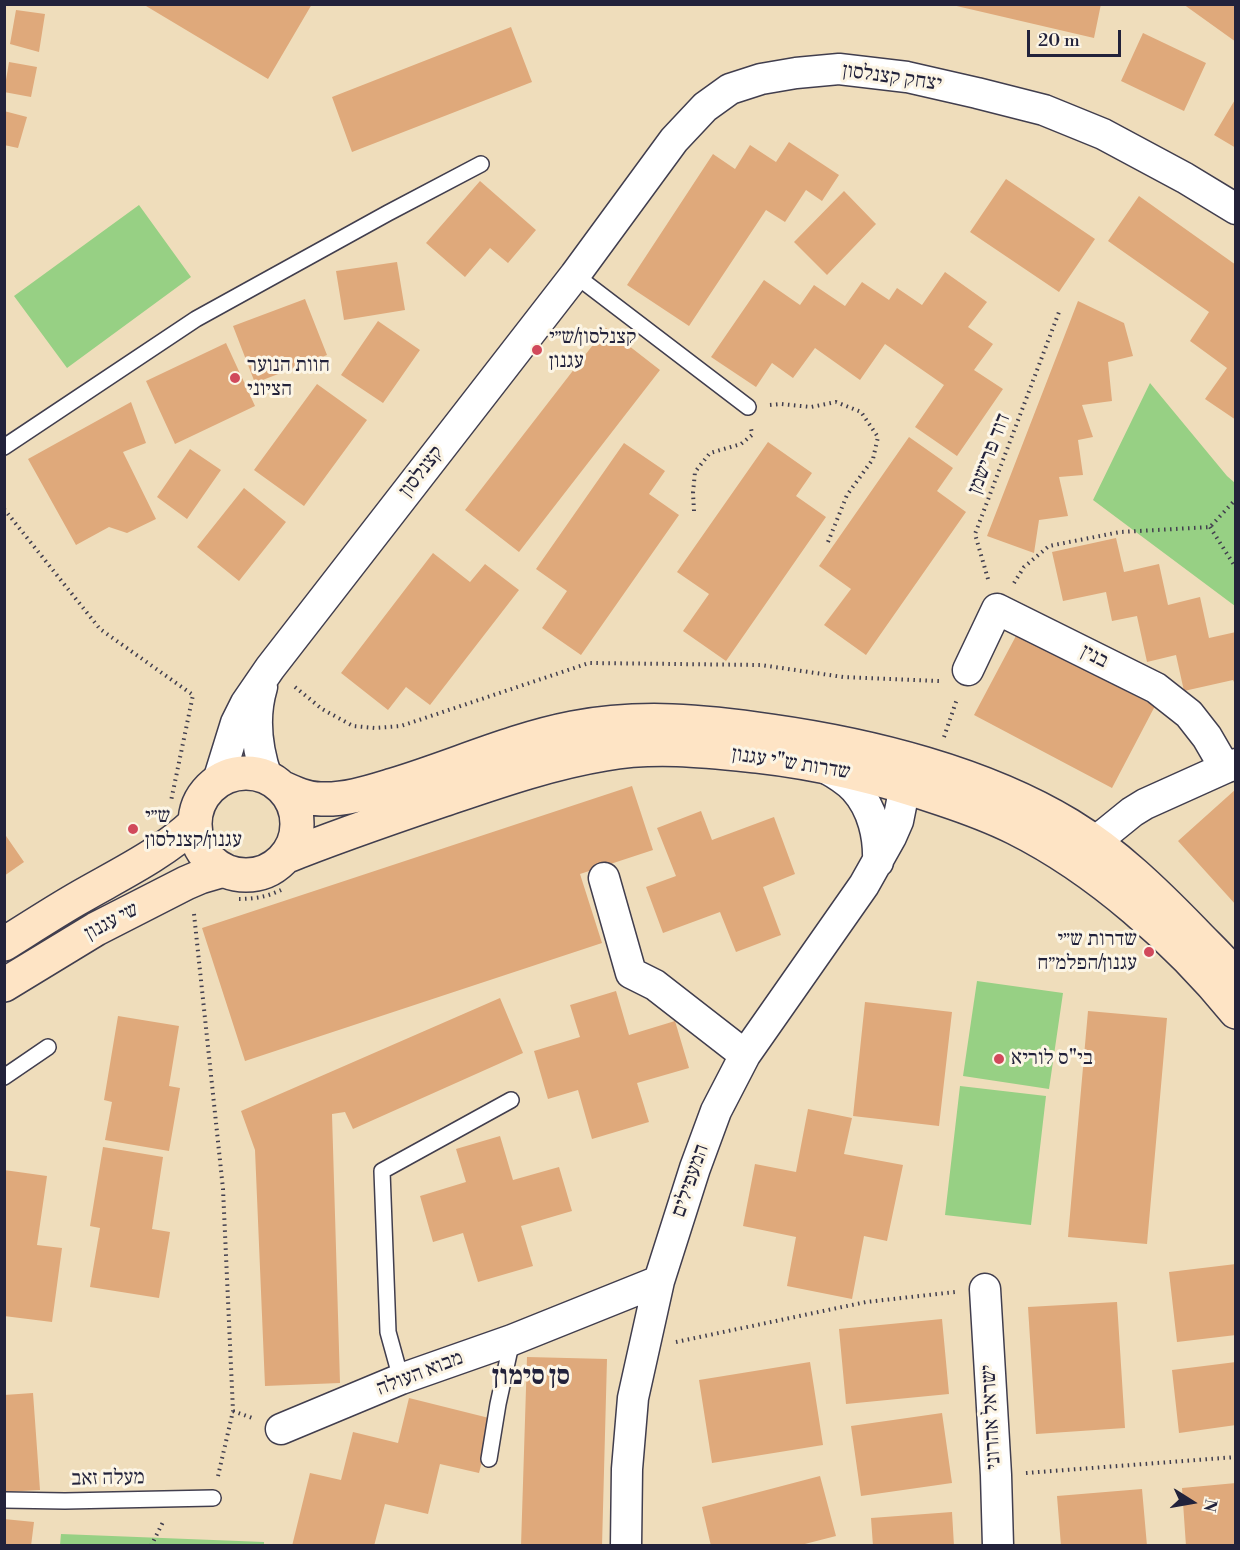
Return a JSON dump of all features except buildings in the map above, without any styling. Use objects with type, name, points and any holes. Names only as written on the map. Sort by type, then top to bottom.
[{"type":"street","name":"יצחק קצנלסון","points":[[575,275],[674,140],[705,107],[730,89],[761,79],[818,71],[839,69],[907,77],[1044,110],[1103,134],[1185,178],[1236,209]]},
{"type":"street","name":"קצנלסון","points":[[270,668],[575,275]]},
{"type":"street","points":[[966,676],[997,609]]},
{"type":"street","name":"בנין","points":[[997,609],[1156,688],[1189,714],[1230,766],[1145,804],[1095,842]]},
{"type":"street","points":[[218,781],[236,723],[246,703],[270,668]]},
{"type":"street","points":[[270,668],[259,699],[256,716],[260,750],[274,782],[292,801],[297,817],[294,843],[284,873],[272,868],[256,874],[240,875],[228,885],[205,854],[198,840],[195,824],[198,807],[212,786],[226,777],[251,773],[274,782]]},
{"type":"street","name":"שדרות ש\"י עגנון","points":[[274,782],[311,798],[339,799],[422,776],[516,743],[573,728],[625,721],[675,720],[734,726],[846,743],[894,755],[986,785],[1068,825],[1095,842],[1138,878],[1236,976]]},
{"type":"street","name":"שדרות ש\"י עגנון","points":[[284,873],[347,833],[492,783],[549,766],[607,753],[662,749],[781,759],[905,786],[975,810],[1015,828],[1058,852],[1120,897],[1162,934],[1236,1012]]},
{"type":"street","points":[[894,755],[905,786]]},
{"type":"street","points":[[824,767],[855,789],[864,801],[874,827],[878,862]]},
{"type":"street","name":"המעפילים","points":[[626,1545],[627,1468],[633,1398],[659,1281],[694,1168],[716,1112],[745,1054],[878,862],[898,821],[905,786]]},
{"type":"street","points":[[4,944],[168,845],[195,824]]},
{"type":"street","name":"שי עגנון","points":[[4,985],[96,929],[186,883],[200,877],[228,885]]},
{"type":"street","points":[[604,879],[631,973],[655,985],[745,1054]]},
{"type":"street","name":"מבוא העולה","points":[[281,1429],[401,1379],[512,1340],[659,1281]]},
{"type":"street","name":"ישראל אהרוני","points":[[985,1289],[998,1545]]},
{"type":"lane","points":[[4,447],[196,319],[481,164]]},
{"type":"lane","points":[[575,275],[748,407]]},
{"type":"lane","points":[[4,1077],[48,1047]]},
{"type":"lane","points":[[401,1379],[388,1332],[381,1171],[511,1100]]},
{"type":"lane","points":[[489,1459],[512,1340]]},
{"type":"lane","name":"מעלה זאב","points":[[4,1500],[213,1498]]},
{"type":"path","name":"דוד פרישמן","points":[[997,609],[975,534],[1059,312]]},
{"type":"path","points":[[694,511],[694,472],[710,453],[741,444],[752,435],[748,407],[780,404],[811,407],[836,402],[861,412],[878,438],[873,459],[847,495],[828,542]]},
{"type":"path","points":[[997,609],[1024,567],[1049,546],[1120,532],[1210,527],[1235,500]]},
{"type":"path","points":[[4,509],[100,629],[193,695],[164,835],[168,845]]},
{"type":"path","points":[[1210,527],[1236,568]]},
{"type":"path","points":[[270,668],[322,709],[353,726],[375,728],[400,726],[589,663],[761,665],[843,677],[966,676],[933,767]]},
{"type":"path","points":[[228,885],[257,898],[273,894],[284,873]]},
{"type":"path","points":[[193,907],[224,1189],[233,1411],[213,1498]]},
{"type":"path","points":[[644,1349],[866,1302],[985,1289]]},
{"type":"path","points":[[996,1475],[1236,1456]]},
{"type":"green space","points":[[139,205],[191,277],[67,368],[14,296]]},
{"type":"green space","points":[[1150,383],[1235,483],[1235,606],[1093,500]]},
{"type":"green space","points":[[977,981],[1063,993],[1049,1089],[963,1076]]},
{"type":"green space","points":[[960,1086],[1046,1096],[1031,1225],[945,1215]]},
{"type":"green space","points":[[61,1534],[264,1542],[264,1546],[60,1545]]},
{"type":"place","name":"קצנלסון/ש״י עגנון","points":[[537,350]]},
{"type":"place","name":"חוות הנוער הציוני","points":[[235,378]]},
{"type":"place","name":"ש״י עגנון/קצנלסון","points":[[133,829]]},
{"type":"place","name":"שדרות ש״י עגנון/הפלמ״ח","points":[[1149,952]]},
{"type":"place","name":"בי\"ס לוריא","points":[[999,1059]]},
{"type":"district","name":"סן סימון","points":[[531,1378]]}]
